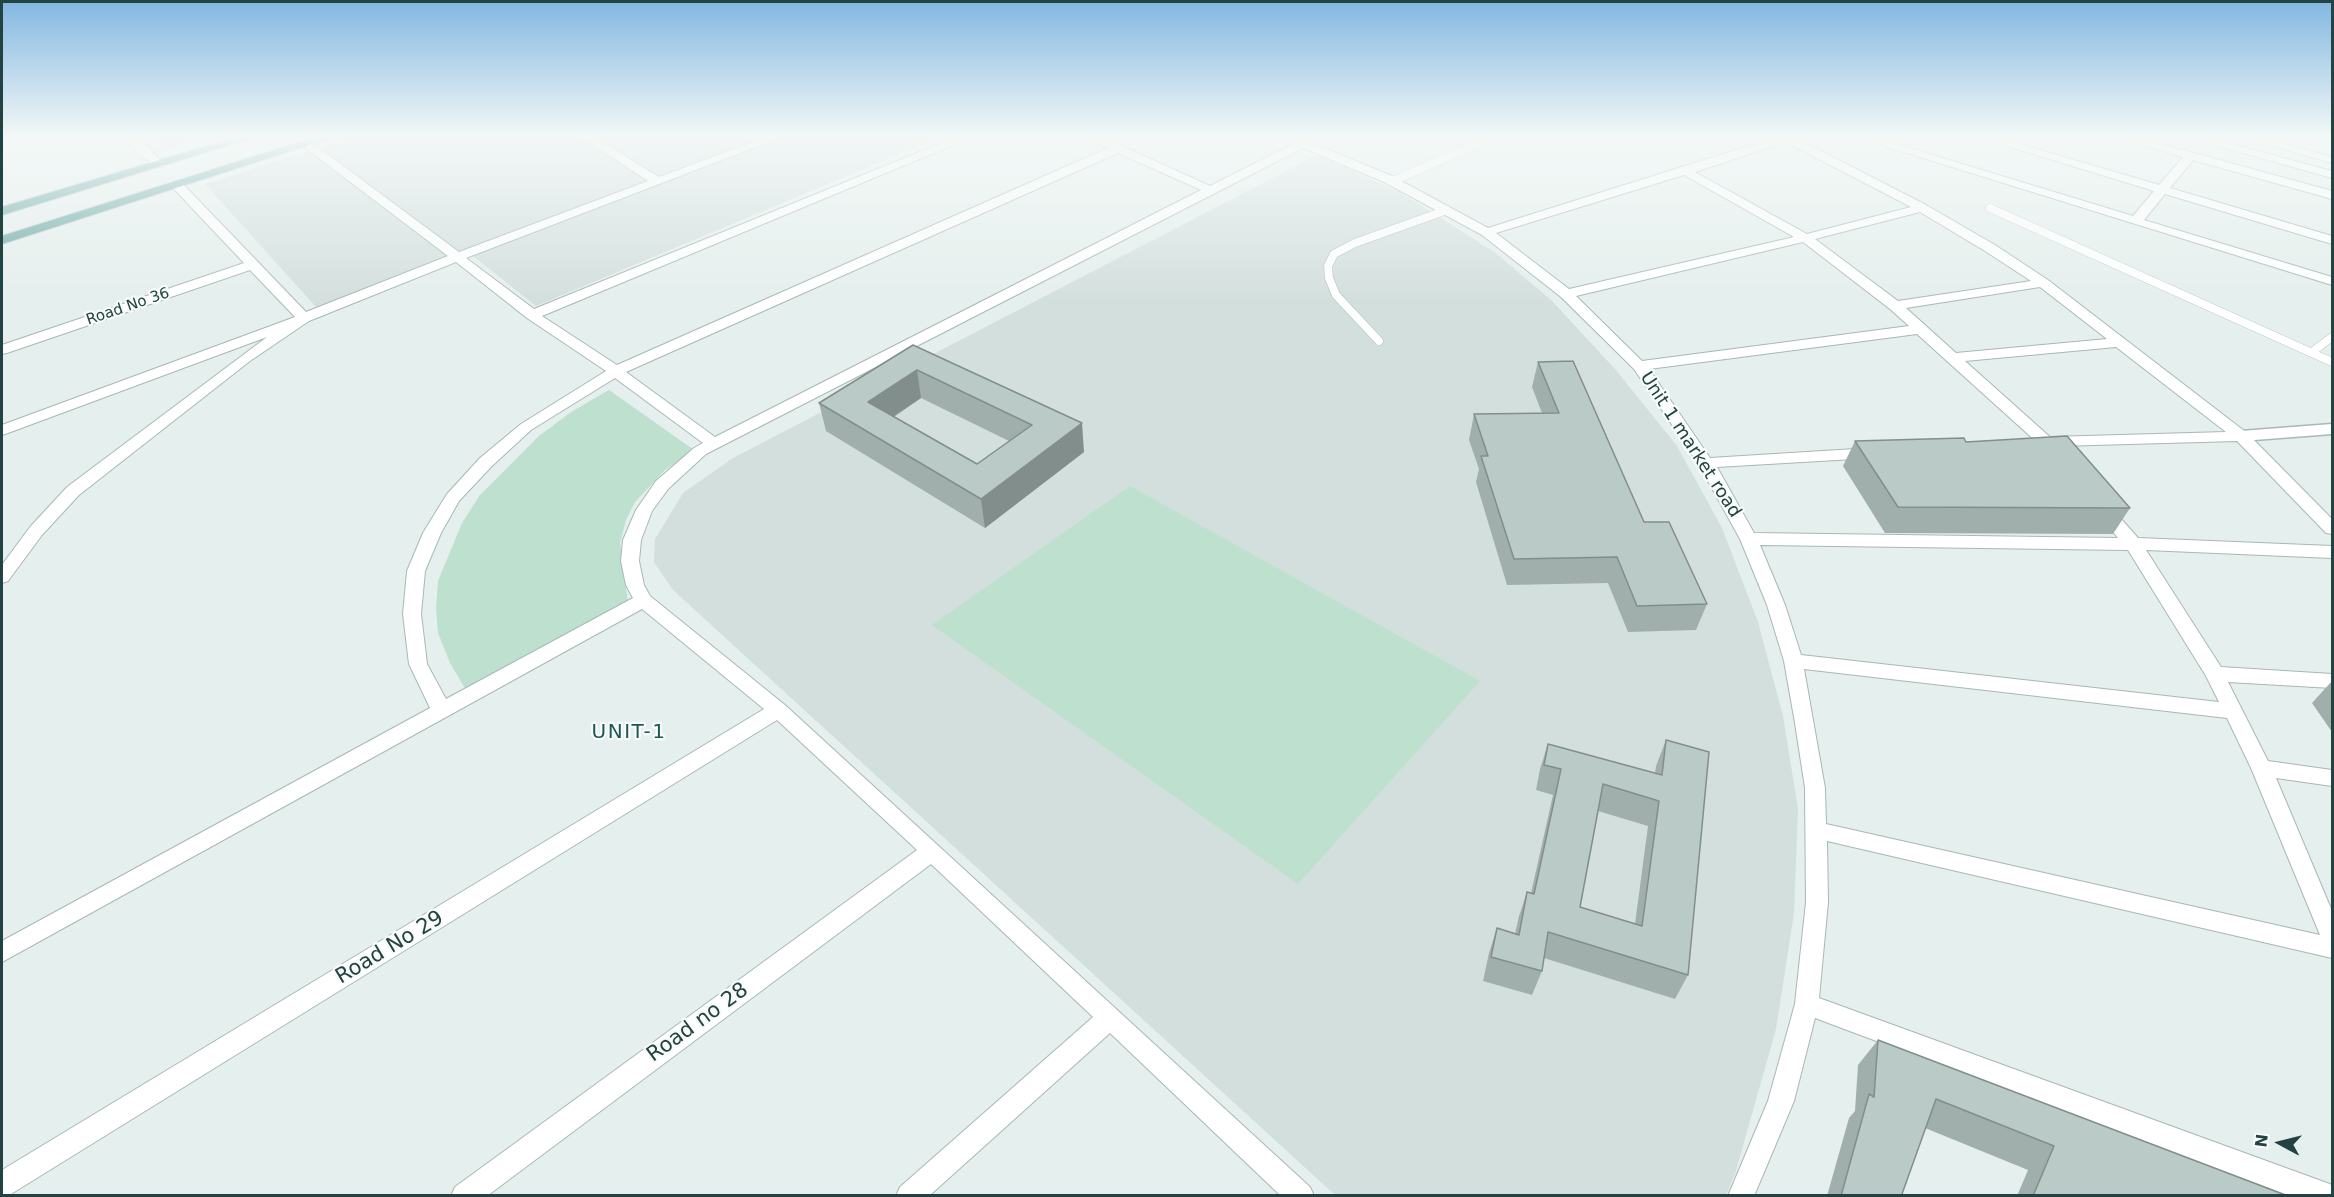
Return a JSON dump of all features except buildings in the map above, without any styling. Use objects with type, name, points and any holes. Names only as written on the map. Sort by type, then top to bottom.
[{"type":"main road","points":[[2,211],[70,191]]},
{"type":"main road","points":[[2,240],[158,191]]},
{"type":"street","points":[[183,191],[304,318]]},
{"type":"street","points":[[370,191],[532,315],[616,371],[714,444]]},
{"type":"street","points":[[2,430],[304,318],[457,257],[634,191]]},
{"type":"street","points":[[532,315],[835,191]]},
{"type":"street","points":[[441,709],[418,664],[412,614],[416,571],[432,533],[453,498],[486,462],[526,427],[569,398],[616,371],[1022,191]]},
{"type":"street","points":[[1212,191],[700,451],[662,485],[644,510],[632,540],[630,561],[635,585],[643,600],[778,710],[1301,1196]]},
{"type":"street","name":"Unit 1 market road","points":[[1411,191],[1487,232],[1566,294],[1639,366],[1706,463],[1749,539],[1776,605],[1793,661],[1815,788],[1818,902],[1807,1004],[1781,1101],[1741,1196]]},
{"type":"street","points":[[1487,232],[1621,191]]},
{"type":"street","points":[[1721,191],[1805,238],[1895,306],[2046,442],[2067,467]]},
{"type":"street","points":[[1889,191],[1990,248],[2043,283],[2121,342],[2241,436],[2332,529]]},
{"type":"street","points":[[2037,191],[2332,281]]},
{"type":"street","points":[[2136,221],[2161,191]]},
{"type":"street","points":[[2165,191],[2332,240]]},
{"type":"street","points":[[2317,191],[2332,195]]},
{"type":"street","points":[[1566,294],[1922,208]]},
{"type":"street","name":"Road No 36","points":[[2,350],[254,264]]},
{"type":"street","points":[[1895,306],[2043,283]]},
{"type":"street","points":[[2,577],[36,531],[74,491],[245,358],[304,318]]},
{"type":"street","points":[[1639,366],[1921,329]]},
{"type":"street","points":[[1954,358],[2121,342]]},
{"type":"street","points":[[2022,443],[2241,436]]},
{"type":"street","points":[[1706,463],[1882,452]]},
{"type":"street","points":[[2096,501],[2133,544],[2215,674],[2231,711],[2261,768],[2332,936]]},
{"type":"street","points":[[1749,539],[2133,544],[2332,552]]},
{"type":"street","points":[[2,952],[643,600]]},
{"type":"street","points":[[1793,661],[2231,711]]},
{"type":"street","points":[[2215,674],[2332,681]]},
{"type":"street","name":"Road No 29","points":[[2,1185],[778,710]]},
{"type":"street","points":[[2261,768],[2332,778]]},
{"type":"street","points":[[1816,830],[2332,948]]},
{"type":"street","name":"Road no 28","points":[[464,1196],[932,851]]},
{"type":"street","points":[[1807,1004],[2327,1196]]},
{"type":"street","points":[[909,1196],[1110,1018]]},
{"type":"lane","points":[[1990,208],[2332,362]]},
{"type":"lane","points":[[1379,341],[1336,295],[1329,278],[1328,266],[1334,254],[1355,243],[1447,210]]},
{"type":"lane","points":[[2312,352],[2332,337]]},
{"type":"lane","points":[[2241,436],[2332,429]]},
{"type":"shaded area","points":[[211,191],[811,191],[536,306],[468,252],[316,307]]},
{"type":"shaded area","points":[[1248,191],[1397,191],[1497,254],[1552,301],[1615,369],[1677,446],[1722,528],[1758,622],[1783,716],[1798,809],[1794,913],[1776,1029],[1735,1174],[1726,1195],[1335,1195],[673,590],[654,562],[655,539],[683,493],[733,458]]},
{"type":"green space","points":[[609,390],[694,450],[665,470],[635,502],[626,520],[620,543],[628,602],[466,690],[450,663],[438,633],[436,609],[438,581],[462,523],[480,495],[539,436],[571,412]]},
{"type":"green space","points":[[1130,486],[1480,681],[1298,884],[932,625]]},
{"type":"district","name":"UNIT-1","points":[[629,733]]}]
